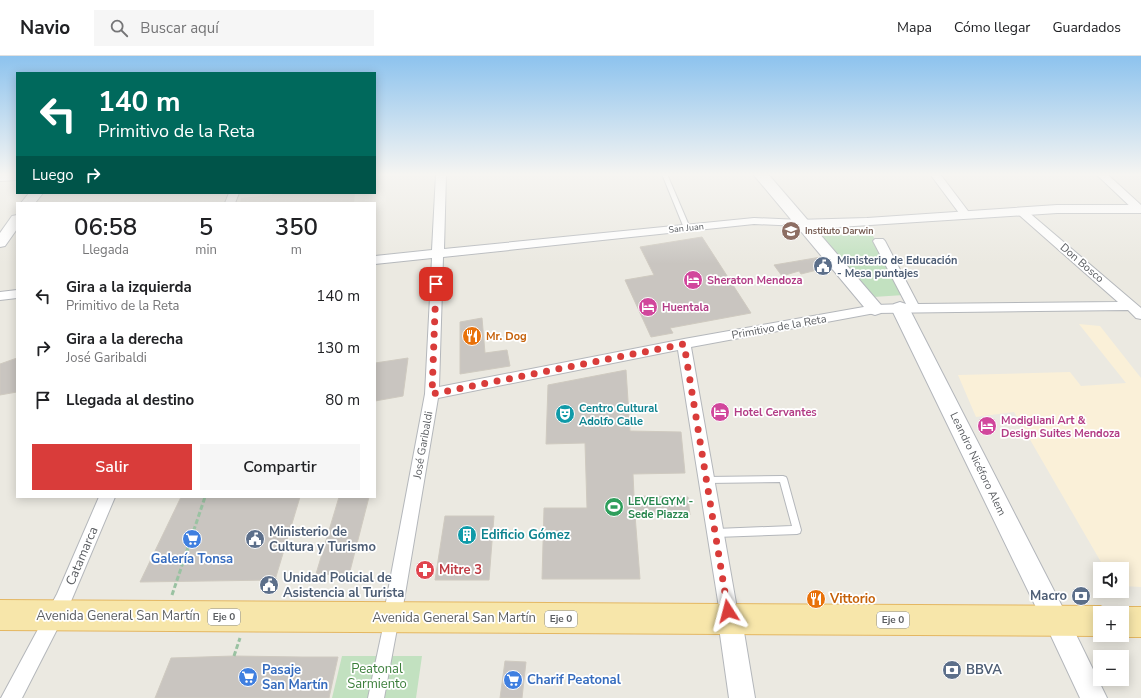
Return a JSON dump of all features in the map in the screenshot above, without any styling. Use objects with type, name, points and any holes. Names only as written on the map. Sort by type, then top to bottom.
[{"type":"main road","points":[[785,204],[875,309]]},
{"type":"main road","name":"Leandro Nicéforo Alem","points":[[907,308],[1056,621]]},
{"type":"main road","name":"Avenida General San Martín","points":[[0,615],[1093,621]]},
{"type":"main road","points":[[1129,622],[1141,622]]},
{"type":"street","name":"José Garibaldi","points":[[392,618],[432,394],[440,204]]},
{"type":"street","points":[[958,204],[966,215]]},
{"type":"street","name":"San Juan","points":[[376,260],[764,220],[823,224],[1057,209],[1140,209]]},
{"type":"street","name":"Don Bosco","points":[[1022,212],[1141,315]]},
{"type":"street","points":[[0,243],[16,220]]},
{"type":"street","points":[[879,241],[907,308]]},
{"type":"street","points":[[0,296],[16,294]]},
{"type":"street","name":"Primitivo de la Reta","points":[[432,394],[684,344],[875,309],[1131,306]]},
{"type":"street","points":[[684,344],[742,698]]},
{"type":"street","name":"Catamarca","points":[[11,698],[56,615],[107,498]]},
{"type":"street","points":[[376,698],[392,618]]},
{"type":"street","points":[[1056,621],[1094,698]]},
{"type":"lane","points":[[677,204],[687,228]]},
{"type":"lane","points":[[707,480],[783,479],[797,530],[716,533]]},
{"type":"path","points":[[165,616],[205,498]]},
{"type":"shaded area","points":[[1079,324],[1100,326],[1141,378],[1141,587],[1129,586],[1129,562],[1101,562],[1014,412],[976,417],[958,375],[1070,372],[1081,386],[1126,383]]},
{"type":"green space","points":[[872,234],[904,295],[873,297],[821,236]]},
{"type":"green space","name":"Peatonal Sarmiento","points":[[342,656],[422,656],[416,698],[332,698]]},
{"type":"building","name":"Sheraton Mendoza","points":[[702,237],[751,313],[670,328],[673,333],[651,337],[625,280],[654,275],[640,247]]},
{"type":"building","points":[[821,257],[823,264],[815,267],[817,270],[801,274],[799,271],[782,276],[774,265]]},
{"type":"building","name":"Mr. Dog","points":[[482,318],[485,353],[507,350],[510,366],[460,374],[460,322]]},
{"type":"building","points":[[16,358],[16,392],[0,395],[0,364]]},
{"type":"building","points":[[408,358],[403,396],[376,401],[376,363]]},
{"type":"building","points":[[626,370],[630,431],[681,432],[685,473],[633,474],[634,496],[688,497],[690,515],[635,515],[640,579],[542,579],[544,508],[587,508],[585,443],[546,444],[548,385]]},
{"type":"building","points":[[181,498],[300,498],[275,580],[140,582]]},
{"type":"building","points":[[339,498],[369,498],[349,575],[316,574]]},
{"type":"building","name":"Edificio Gómez","points":[[445,516],[494,516],[489,580],[435,580]]},
{"type":"building","name":"Pasaje San Martín","points":[[234,656],[338,657],[329,698],[155,698],[171,658]]},
{"type":"building","name":"Charif Peatonal","points":[[505,661],[526,662],[522,698],[500,698]]},
{"type":"place","name":"Instituto Darwin","points":[[791,231]]},
{"type":"place","name":"Ministerio de Educación - Mesa puntajes","points":[[823,266]]},
{"type":"place","name":"Sheraton Mendoza","points":[[693,280]]},
{"type":"place","name":"Huentala","points":[[648,307]]},
{"type":"place","name":"Mr. Dog","points":[[472,336]]},
{"type":"place","name":"Hotel Cervantes","points":[[720,412]]},
{"type":"place","name":"Centro Cultural Adolfo Calle","points":[[565,414]]},
{"type":"place","name":"Modigliani Art & Design Suites Mendoza","points":[[987,426]]},
{"type":"place","name":"LEVELGYM - Sede Piazza","points":[[614,507]]},
{"type":"place","name":"Edificio Gómez","points":[[467,535]]},
{"type":"place","name":"Galería Tonsa","points":[[192,539]]},
{"type":"place","name":"Ministerio de Cultura y Turismo","points":[[255,539]]},
{"type":"place","name":"Mitre 3","points":[[425,570]]},
{"type":"place","name":"Unidad Policial de Asistencia al Turista","points":[[269,585]]},
{"type":"place","name":"Macro","points":[[1081,596]]},
{"type":"place","name":"Vittorio","points":[[816,599]]},
{"type":"place","name":"BBVA","points":[[952,670]]},
{"type":"place","name":"Pasaje San Martín","points":[[248,677]]},
{"type":"place","name":"Charif Peatonal","points":[[513,680]]},
{"type":"route","points":[[436,284],[432,394],[684,344],[728,611]]}]
